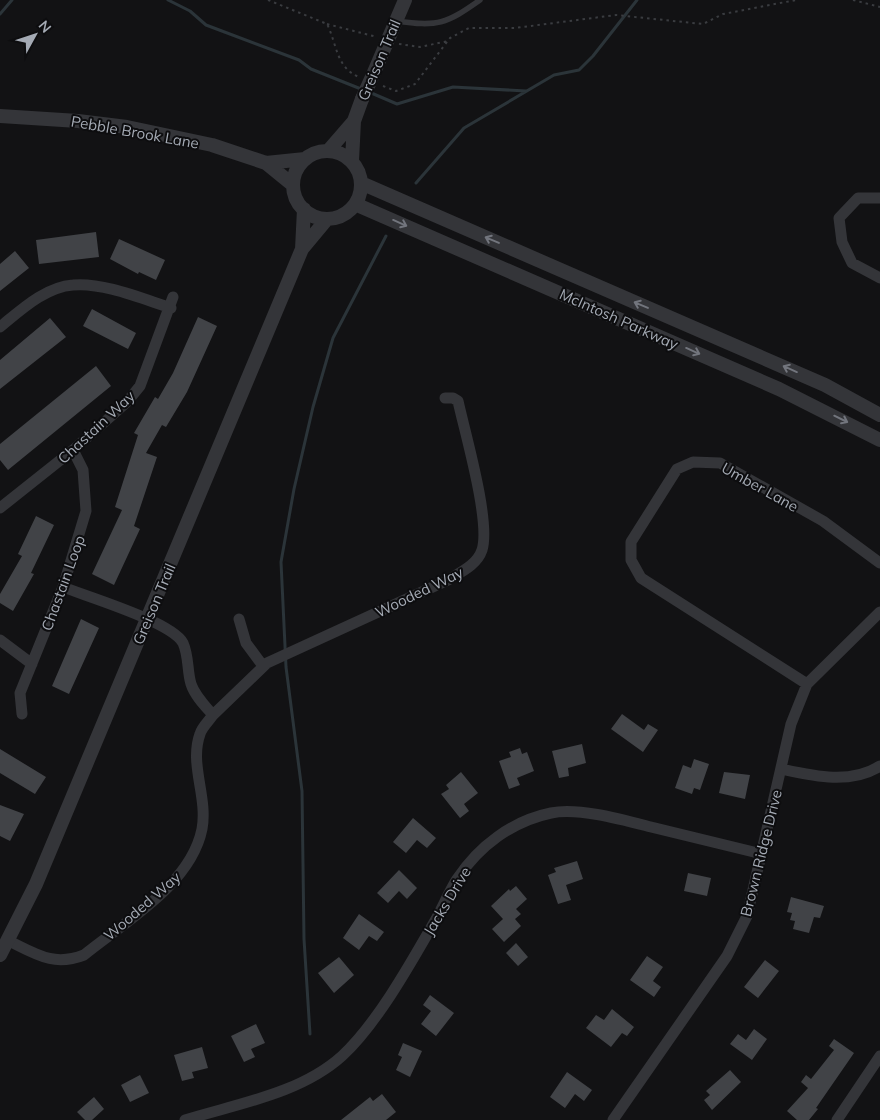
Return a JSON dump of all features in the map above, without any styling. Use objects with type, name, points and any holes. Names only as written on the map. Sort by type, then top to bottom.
[{"type":"street","name":"Greison Trail","points":[[352,162],[354,121],[405,0]]},
{"type":"street","name":"Pebble Brook Lane","points":[[0,116],[78,121],[127,127],[212,145],[266,163],[294,185]]},
{"type":"street","name":"Greison Trail","points":[[328,151],[354,121]]},
{"type":"street","points":[[328,151],[337,152],[352,162],[361,183],[360,194],[355,204],[343,214],[327,219],[319,218],[304,209],[295,194],[294,185],[295,175],[305,159],[320,152],[328,151]]},
{"type":"street","name":"Pebble Brook Lane","points":[[266,163],[305,159]]},
{"type":"street","name":"McIntosh Parkway","points":[[361,183],[825,385],[880,415]]},
{"type":"street","points":[[880,198],[858,198],[840,218],[842,242],[852,263],[880,278]]},
{"type":"street","name":"McIntosh Parkway","points":[[355,204],[779,389],[880,440]]},
{"type":"street","name":"Greison Trail","points":[[302,249],[304,209]]},
{"type":"street","name":"Greison Trail","points":[[0,955],[36,884],[302,249],[327,219]]},
{"type":"street","name":"Chastain Way","points":[[0,327],[31,302],[55,290],[73,285],[98,287],[172,302],[140,386],[127,402],[74,450],[0,508]]},
{"type":"street","name":"Wooded Way","points":[[7,940],[55,961],[72,960],[84,955],[179,876],[192,857],[202,828],[203,802],[196,751],[200,732],[213,715],[263,666],[279,656],[448,580],[475,562],[483,545],[483,515],[458,401],[453,398],[445,398]]},
{"type":"street","name":"Chastain Loop","points":[[22,714],[20,693],[63,587],[86,511],[82,470],[74,450]]},
{"type":"street","name":"Umber Lane","points":[[807,684],[641,578],[630,560],[632,542],[677,469],[693,462],[720,463],[822,521],[880,563]]},
{"type":"street","points":[[63,587],[161,624],[182,642],[188,661],[191,684],[198,698],[213,715]]},
{"type":"street","name":"Brown Ridge Drive","points":[[613,1120],[727,956],[747,916],[791,724],[807,684],[880,612]]},
{"type":"street","points":[[239,619],[246,643],[263,666]]},
{"type":"street","points":[[0,640],[32,664]]},
{"type":"street","points":[[781,769],[826,777],[858,775],[880,766]]},
{"type":"street","name":"Jacks Drive","points":[[185,1120],[276,1092],[309,1078],[340,1057],[361,1036],[380,1009],[436,919],[457,880],[473,859],[492,840],[520,822],[552,812],[601,815],[762,854]]},
{"type":"street","points":[[837,1120],[879,1059]]},
{"type":"lane","points":[[396,21],[433,24],[452,19],[480,0]]},
{"type":"path","points":[[268,0],[327,24],[341,64],[347,71],[396,91],[415,84],[450,38],[469,28],[515,28],[591,16],[616,15],[703,24],[723,14],[796,0]]},
{"type":"path","points":[[853,0],[880,7]]},
{"type":"building","points":[[96,232],[99,257],[39,264],[36,240]]},
{"type":"building","points":[[119,239],[165,260],[156,280],[139,272],[138,274],[110,259]]},
{"type":"building","points":[[15,251],[29,268],[0,291],[0,264]]},
{"type":"building","points":[[92,309],[136,333],[128,349],[83,326]]},
{"type":"building","points":[[198,317],[217,326],[187,392],[166,427],[162,425],[146,453],[157,457],[134,526],[140,529],[114,585],[92,574],[122,510],[115,507],[138,435],[134,433],[155,397],[158,399],[173,373]]},
{"type":"building","points":[[50,318],[66,337],[0,389],[0,360]]},
{"type":"building","points":[[96,366],[111,386],[8,470],[0,460],[0,444]]},
{"type":"building","points":[[36,516],[54,525],[31,573],[34,574],[13,611],[0,603],[0,594],[22,556],[18,554]]},
{"type":"building","points":[[81,619],[99,628],[69,694],[52,686]]},
{"type":"building","points":[[622,714],[644,730],[648,724],[658,730],[643,752],[611,729]]},
{"type":"building","points":[[582,744],[586,763],[568,768],[569,776],[559,778],[552,751]]},
{"type":"building","points":[[520,748],[522,754],[527,752],[534,771],[517,778],[520,785],[509,789],[499,761],[511,757],[509,752]]},
{"type":"building","points":[[0,749],[46,777],[35,794],[0,773]]},
{"type":"building","points":[[694,759],[709,764],[700,790],[694,788],[692,794],[675,788],[683,765],[691,768]]},
{"type":"building","points":[[461,772],[478,793],[464,804],[469,811],[460,818],[441,794],[449,789],[446,785]]},
{"type":"building","points":[[724,772],[750,775],[745,799],[719,793]]},
{"type":"building","points":[[0,805],[24,814],[10,841],[0,836]]},
{"type":"building","points":[[413,818],[436,838],[427,848],[417,840],[406,853],[393,842]]},
{"type":"building","points":[[577,861],[583,879],[566,885],[571,900],[558,904],[548,875],[556,872],[554,868]]},
{"type":"building","points":[[399,870],[417,888],[407,899],[399,891],[388,903],[377,893]]},
{"type":"building","points":[[688,873],[711,878],[707,896],[684,891]]},
{"type":"building","points":[[516,886],[527,899],[516,909],[521,914],[515,919],[521,926],[504,942],[492,929],[503,919],[491,906],[509,889],[510,891]]},
{"type":"building","points":[[791,897],[824,906],[820,918],[814,917],[809,933],[793,929],[795,921],[790,920],[792,913],[787,912]]},
{"type":"building","points":[[359,914],[384,932],[377,941],[369,936],[359,950],[343,938]]},
{"type":"building","points":[[516,943],[528,957],[518,966],[506,953]]},
{"type":"building","points":[[647,956],[663,967],[653,981],[661,987],[654,997],[630,980]]},
{"type":"building","points":[[339,957],[354,975],[334,993],[318,973]]},
{"type":"building","points":[[765,960],[779,971],[758,998],[744,987]]},
{"type":"building","points":[[430,995],[454,1013],[436,1036],[421,1024],[431,1011],[423,1005]]},
{"type":"building","points":[[612,1009],[634,1027],[627,1036],[622,1033],[611,1047],[586,1028],[596,1015],[604,1020]]},
{"type":"building","points":[[256,1024],[265,1043],[251,1049],[255,1057],[244,1062],[231,1036]]},
{"type":"building","points":[[754,1029],[767,1039],[752,1060],[730,1044],[738,1034],[746,1040]]},
{"type":"building","points":[[834,1039],[854,1053],[809,1120],[797,1120],[787,1111],[808,1088],[801,1082],[806,1075],[811,1079],[834,1050],[829,1046]]},
{"type":"building","points":[[403,1043],[422,1051],[410,1077],[396,1070],[402,1057],[398,1055]]},
{"type":"building","points":[[202,1047],[208,1068],[192,1072],[194,1078],[182,1081],[174,1055]]},
{"type":"building","points":[[730,1070],[741,1082],[712,1110],[704,1100],[710,1095],[706,1091]]},
{"type":"building","points":[[567,1072],[592,1090],[584,1101],[575,1094],[565,1108],[550,1097]]},
{"type":"building","points":[[140,1075],[149,1093],[130,1102],[121,1085]]},
{"type":"building","points":[[382,1094],[396,1112],[386,1120],[341,1120],[370,1097],[373,1101]]},
{"type":"building","points":[[94,1097],[104,1109],[92,1120],[85,1120],[77,1112]]},
{"type":"waterway","points":[[0,14],[12,0]]},
{"type":"waterway","points":[[168,0],[190,11],[206,25],[299,60],[311,69],[361,89]]},
{"type":"waterway","points":[[416,183],[464,128],[554,75],[579,70],[593,56],[637,0]]},
{"type":"waterway","points":[[369,92],[397,104],[453,87],[526,91]]},
{"type":"waterway","points":[[310,1034],[304,939],[302,791],[286,667],[281,562],[294,489],[313,407],[333,338],[386,236]]}]
